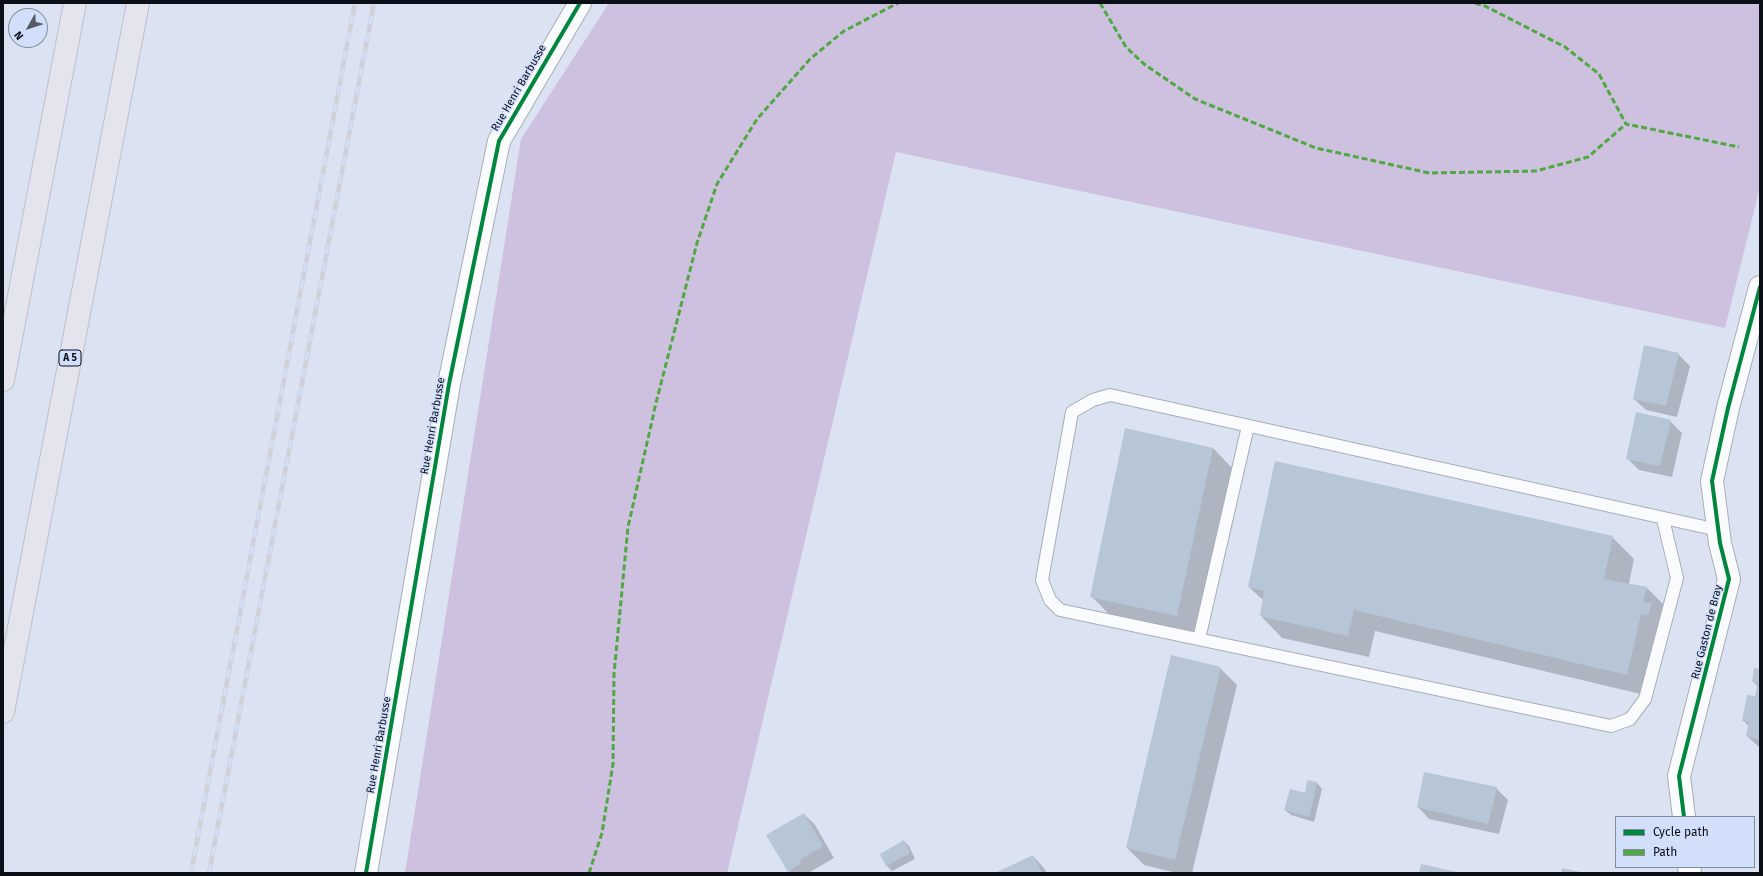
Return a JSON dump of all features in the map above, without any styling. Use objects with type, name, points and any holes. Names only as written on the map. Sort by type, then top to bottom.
[{"type":"highway","points":[[3,380],[75,3]]},
{"type":"highway","name":"A 5","points":[[3,712],[138,3]]},
{"type":"street","name":"Rue Henri Barbusse","points":[[366,873],[449,384],[499,140],[580,3]]},
{"type":"street","name":"Rue Gaston de Bray","points":[[1684,816],[1679,776],[1729,579],[1718,530],[1712,481],[1728,408],[1760,287]]},
{"type":"lane","points":[[1662,519],[1677,578],[1645,699],[1630,719],[1611,726],[1060,610],[1050,600],[1042,580],[1072,412],[1093,400],[1110,395],[1662,519],[1718,530]]},
{"type":"lane","points":[[1199,639],[1248,426]]},
{"type":"shaded area","points":[[609,3],[1760,3],[1760,187],[1725,328],[896,152],[727,873],[405,873],[521,139]]},
{"type":"building","points":[[1644,345],[1679,353],[1666,406],[1633,399]]},
{"type":"building","points":[[1636,412],[1671,420],[1660,466],[1626,459]]},
{"type":"building","points":[[1125,428],[1213,448],[1177,616],[1090,597]]},
{"type":"building","points":[[1275,461],[1613,536],[1604,579],[1647,587],[1643,602],[1652,603],[1648,615],[1641,614],[1627,675],[1354,610],[1348,636],[1260,616],[1264,591],[1248,587]]},
{"type":"building","points":[[1171,655],[1221,667],[1175,860],[1126,848]]},
{"type":"building","points":[[1754,668],[1760,669],[1760,740],[1746,736],[1749,722],[1742,721],[1747,695],[1755,696],[1758,683],[1752,682]]},
{"type":"building","points":[[1424,772],[1497,787],[1488,824],[1417,807]]},
{"type":"building","points":[[1307,780],[1317,782],[1309,817],[1284,810],[1290,789],[1305,793]]},
{"type":"building","points":[[804,813],[823,846],[800,860],[801,863],[788,872],[766,835]]},
{"type":"building","points":[[904,840],[910,853],[886,866],[880,854]]},
{"type":"building","points":[[1033,855],[1042,873],[995,873]]},
{"type":"building","points":[[1421,864],[1457,872],[1457,873],[1419,873]]},
{"type":"building","points":[[1562,868],[1580,872],[1580,873],[1561,873]]},
{"type":"railway","points":[[191,873],[355,3]]},
{"type":"railway","points":[[209,873],[374,3]]},
{"type":"marked path","points":[[589,873],[602,833],[613,764],[614,674],[628,527],[656,403],[697,243],[717,184],[757,119],[810,59],[844,31],[898,3]]},
{"type":"marked path","points":[[1100,3],[1126,47],[1144,64],[1195,99],[1316,148],[1429,173],[1536,171],[1588,157],[1626,124]]},
{"type":"marked path","points":[[1475,3],[1485,6],[1565,47],[1599,74],[1626,124],[1739,147]]},
{"type":"cycle path","points":[[366,873],[449,384],[499,141],[580,3]]},
{"type":"cycle path","points":[[1684,816],[1679,776],[1729,579],[1720,543],[1712,481],[1728,408],[1760,287]]}]
